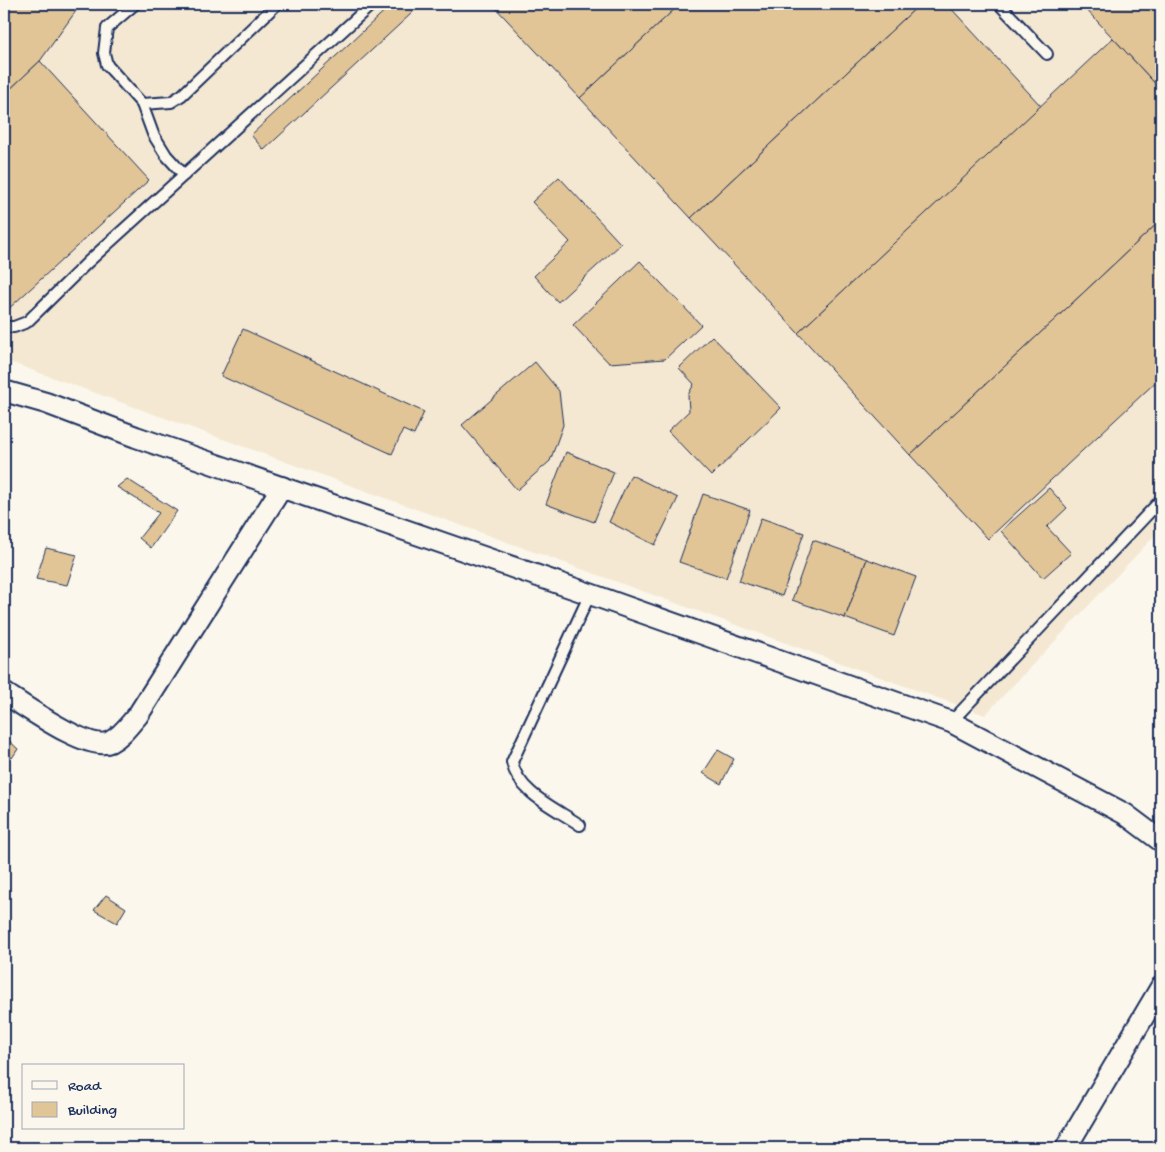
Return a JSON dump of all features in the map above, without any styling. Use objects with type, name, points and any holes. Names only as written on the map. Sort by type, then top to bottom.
[{"type":"street","points":[[4,391],[46,403],[136,437],[590,594],[951,722],[1125,814],[1161,841]]},
{"type":"street","points":[[4,693],[81,739],[100,745],[111,742],[138,715],[282,487]]},
{"type":"street","points":[[1066,1148],[1161,987]]},
{"type":"lane","points":[[135,4],[107,28],[104,53],[107,64],[114,75],[142,104],[154,134],[166,155],[184,175]]},
{"type":"lane","points":[[142,104],[171,102],[182,94],[277,4]]},
{"type":"lane","points":[[4,327],[14,327],[26,322],[372,4]]},
{"type":"lane","points":[[999,4],[1047,54]]},
{"type":"lane","points":[[951,722],[1161,500]]},
{"type":"lane","points":[[580,825],[523,786],[515,775],[512,762],[590,594]]},
{"type":"shaded area","points":[[4,4],[1161,4],[1161,529],[985,715],[4,360]]},
{"type":"building","points":[[4,4],[81,4],[40,61],[4,95]]},
{"type":"building","points":[[392,4],[405,4],[413,12],[264,150],[251,135]]},
{"type":"building","points":[[492,4],[680,4],[580,98]]},
{"type":"building","points":[[680,4],[920,4],[691,218],[580,98]]},
{"type":"building","points":[[920,4],[947,4],[1041,106],[798,333],[691,218]]},
{"type":"building","points":[[1081,4],[1161,4],[1161,90],[1113,38]]},
{"type":"building","points":[[1113,38],[1161,90],[1161,220],[910,455],[798,333]]},
{"type":"building","points":[[40,61],[149,180],[4,313],[4,95]]},
{"type":"building","points":[[559,177],[621,244],[558,302],[534,276],[570,242],[532,202]]},
{"type":"building","points":[[1161,220],[1161,377],[988,539],[910,455]]},
{"type":"building","points":[[640,261],[701,325],[665,359],[609,363],[573,325]]},
{"type":"building","points":[[243,329],[424,412],[414,435],[403,430],[392,454],[221,376]]},
{"type":"building","points":[[712,336],[781,408],[711,476],[668,431],[689,411],[688,395],[694,384],[679,368]]},
{"type":"building","points":[[535,362],[559,391],[563,425],[550,461],[517,490],[462,425]]},
{"type":"building","points":[[566,452],[614,472],[594,522],[546,504]]},
{"type":"building","points":[[631,475],[678,498],[655,545],[609,522]]},
{"type":"building","points":[[127,479],[177,511],[151,548],[139,538],[159,513],[117,487]]},
{"type":"building","points":[[1049,488],[1067,508],[1047,527],[1071,553],[1043,578],[1001,531]]},
{"type":"building","points":[[703,494],[750,510],[726,578],[679,562]]},
{"type":"building","points":[[761,518],[804,533],[782,596],[739,581]]},
{"type":"building","points":[[813,540],[867,559],[845,618],[792,600]]},
{"type":"building","points":[[46,548],[77,555],[67,585],[36,579]]},
{"type":"building","points":[[867,559],[916,577],[894,636],[845,618]]},
{"type":"building","points":[[4,736],[18,749],[12,758],[4,751]]},
{"type":"building","points":[[718,750],[734,759],[721,784],[703,773]]},
{"type":"building","points":[[106,895],[126,908],[117,923],[94,910]]}]
